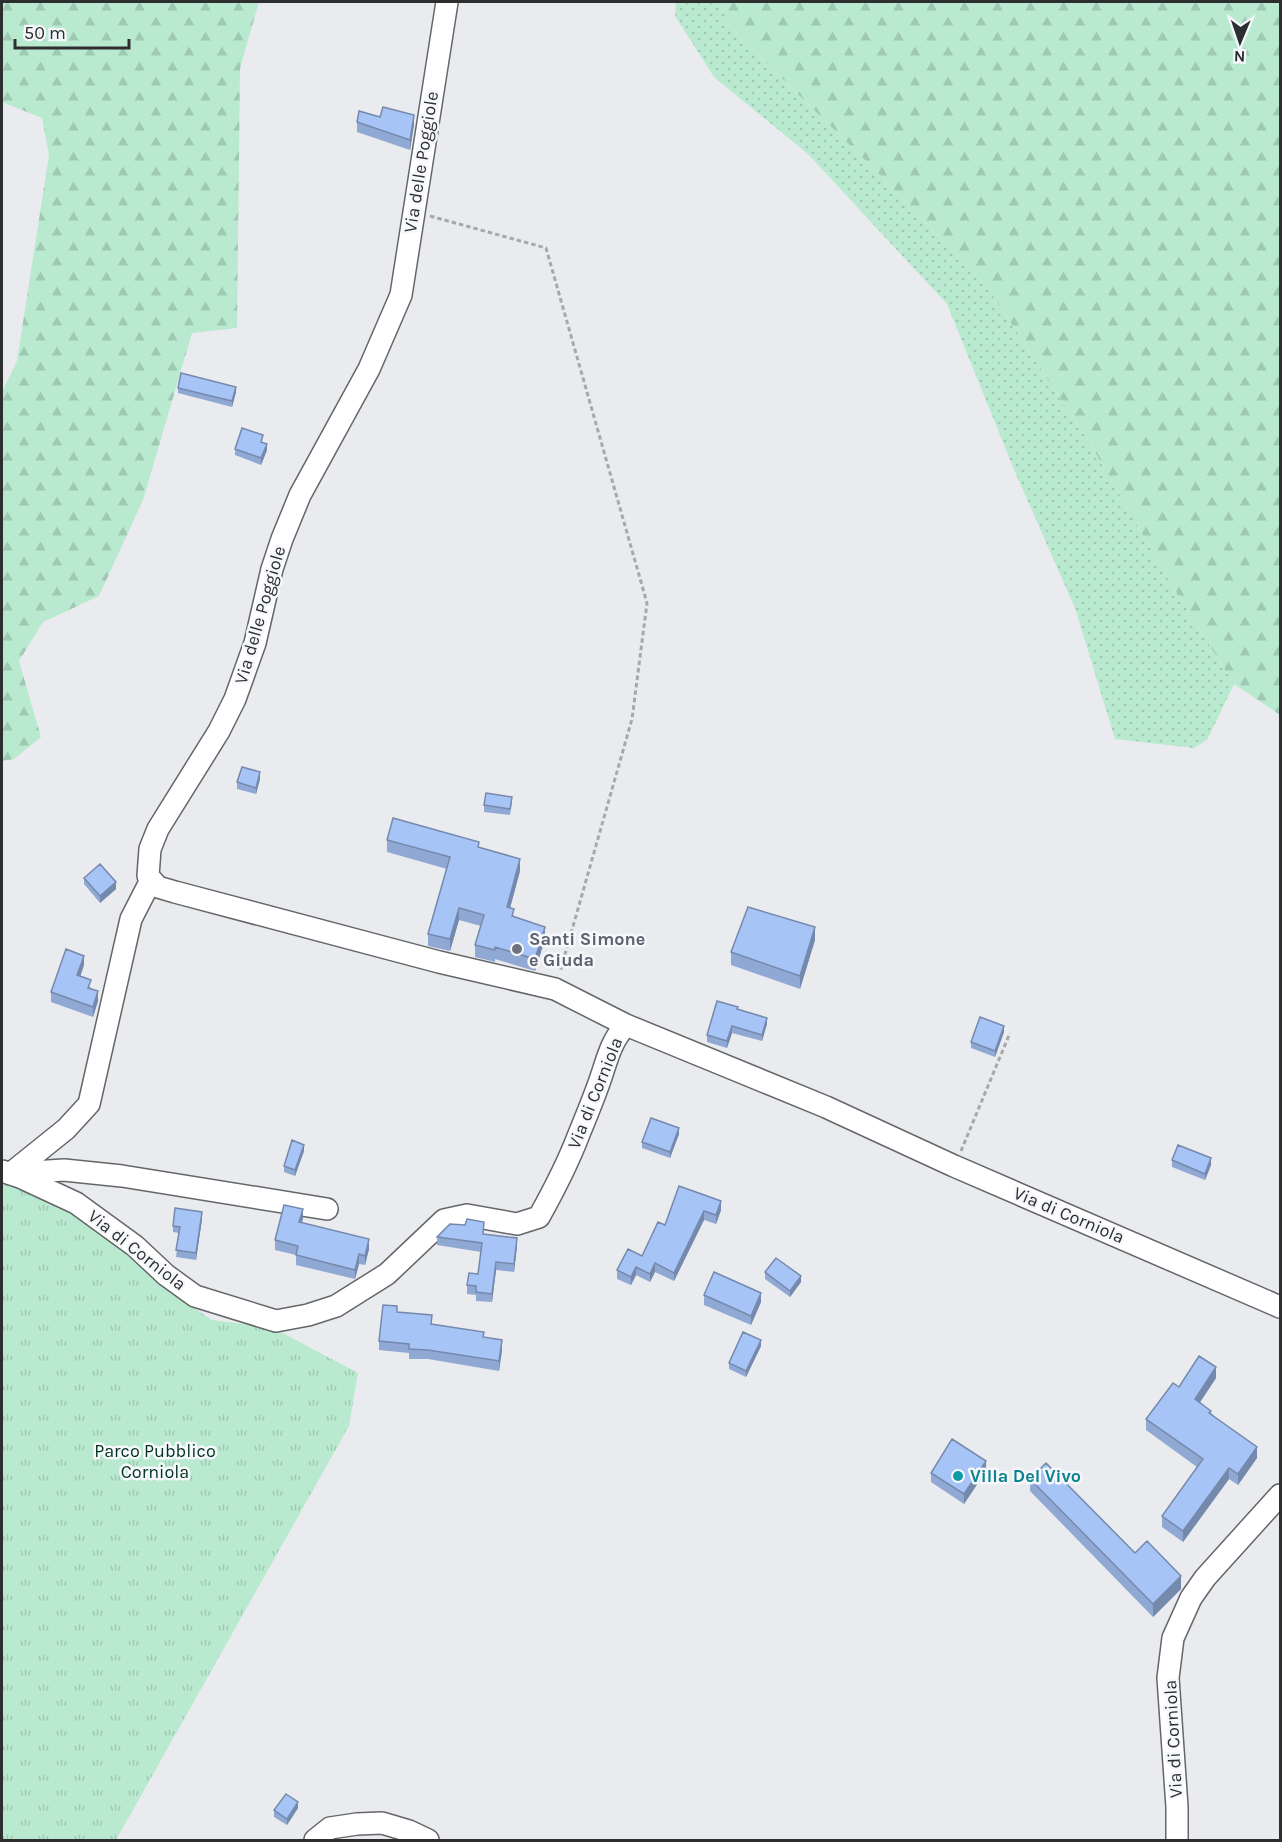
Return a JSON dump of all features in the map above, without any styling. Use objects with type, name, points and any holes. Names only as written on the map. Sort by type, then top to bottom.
[{"type":"street","name":"Via delle Poggiole","points":[[151,880],[148,876],[148,861],[158,829],[219,731],[235,699],[255,643],[279,549],[300,495],[369,369],[401,296],[447,2]]},
{"type":"street","points":[[6,1172],[66,1129],[89,1104],[131,919],[151,880],[158,886],[175,892],[439,962],[555,989],[626,1025]]},
{"type":"street","name":"Via di Corniola","points":[[6,1172],[76,1203],[135,1246],[166,1275],[195,1296],[276,1321],[308,1315],[336,1306],[387,1274],[444,1220],[467,1215],[517,1224],[539,1217],[568,1161],[599,1082],[609,1049],[616,1035],[626,1025],[826,1107],[954,1166],[1281,1306]]},
{"type":"street","points":[[6,1172],[64,1170],[122,1176],[327,1209]]},
{"type":"street","name":"Via di Corniola","points":[[1177,1840],[1177,1807],[1168,1678],[1173,1638],[1191,1598],[1205,1578],[1281,1495]]},
{"type":"street","points":[[315,1840],[330,1828],[382,1823],[409,1831],[428,1840]]},
{"type":"path","points":[[414,212],[546,248],[648,603],[632,719],[555,989]]},
{"type":"path","points":[[954,1166],[1010,1033]]},
{"type":"green space","points":[[2,2],[259,2],[240,68],[237,328],[192,333],[143,500],[99,596],[43,622],[19,661],[41,737],[14,759],[2,761],[2,392],[17,361],[49,155],[42,118],[2,102]]},
{"type":"green space","points":[[676,2],[721,2],[730,27],[879,174],[988,288],[1091,445],[1171,584],[1234,684],[1207,740],[1194,748],[1115,739],[1075,608],[1015,472],[947,304],[808,154],[714,77],[675,16]]},
{"type":"green space","points":[[721,2],[1280,2],[1280,715],[1234,684],[1171,584],[1091,445],[988,288],[879,174],[730,27]]},
{"type":"green space","name":"Parco Pubblico Corniola","points":[[2,1173],[76,1203],[166,1275],[169,1291],[212,1320],[273,1328],[358,1373],[349,1426],[116,1840],[2,1840]]},
{"type":"building","points":[[383,107],[414,115],[410,140],[357,122],[359,111],[380,117]]},
{"type":"building","points":[[181,373],[236,387],[232,401],[178,388]]},
{"type":"building","points":[[242,428],[263,435],[261,442],[267,444],[261,458],[235,449]]},
{"type":"building","points":[[242,767],[260,772],[256,788],[237,782]]},
{"type":"building","points":[[486,793],[512,797],[510,809],[484,805]]},
{"type":"building","points":[[393,818],[479,842],[478,847],[520,859],[507,907],[514,909],[512,916],[545,927],[535,959],[495,947],[495,950],[475,945],[484,915],[459,908],[450,939],[428,934],[450,857],[387,840]]},
{"type":"building","points":[[100,864],[116,882],[100,896],[84,878]]},
{"type":"building","points":[[748,907],[815,927],[800,976],[731,952]]},
{"type":"building","points":[[66,949],[84,956],[77,975],[91,980],[88,988],[98,991],[93,1007],[51,992]]},
{"type":"building","points":[[717,1001],[767,1018],[762,1035],[732,1026],[727,1041],[707,1035]]},
{"type":"building","points":[[980,1017],[1004,1026],[995,1051],[971,1042]]},
{"type":"building","points":[[651,1118],[679,1128],[670,1152],[642,1142]]},
{"type":"building","points":[[292,1140],[304,1145],[295,1170],[284,1166]]},
{"type":"building","points":[[1178,1145],[1211,1158],[1205,1174],[1172,1160]]},
{"type":"building","points":[[679,1186],[721,1201],[716,1215],[704,1211],[674,1273],[655,1263],[650,1274],[636,1267],[631,1277],[617,1270],[628,1249],[642,1256],[658,1222],[665,1225]]},
{"type":"building","points":[[284,1205],[303,1209],[299,1222],[369,1239],[365,1256],[359,1254],[355,1270],[296,1255],[298,1246],[275,1240]]},
{"type":"building","points":[[175,1208],[202,1212],[196,1253],[176,1250],[180,1227],[173,1226]]},
{"type":"building","points":[[467,1219],[484,1222],[483,1234],[517,1238],[514,1264],[496,1262],[492,1294],[476,1292],[476,1286],[467,1285],[469,1273],[478,1274],[482,1243],[437,1237],[450,1224],[465,1225]]},
{"type":"building","points":[[776,1258],[801,1276],[790,1291],[765,1272]]},
{"type":"building","points":[[714,1272],[761,1293],[751,1316],[704,1295]]},
{"type":"building","points":[[383,1305],[397,1306],[397,1312],[432,1315],[431,1324],[484,1332],[483,1337],[502,1340],[499,1361],[409,1349],[409,1344],[379,1341]]},
{"type":"building","points":[[743,1332],[761,1340],[746,1371],[729,1363]]},
{"type":"building","points":[[1199,1356],[1216,1367],[1195,1399],[1211,1411],[1209,1413],[1257,1447],[1238,1474],[1229,1468],[1183,1531],[1162,1516],[1203,1459],[1146,1419],[1173,1383],[1179,1387]]},
{"type":"building","name":"Villa Del Vivo","points":[[952,1439],[986,1461],[964,1494],[931,1473]]},
{"type":"building","points":[[1046,1463],[1135,1553],[1147,1541],[1181,1576],[1153,1604],[1030,1479]]},
{"type":"building","points":[[286,1794],[298,1802],[287,1819],[274,1810]]},
{"type":"place","name":"Santi Simone e Giuda","points":[[517,949]]},
{"type":"place","name":"Villa Del Vivo","points":[[958,1476]]}]
